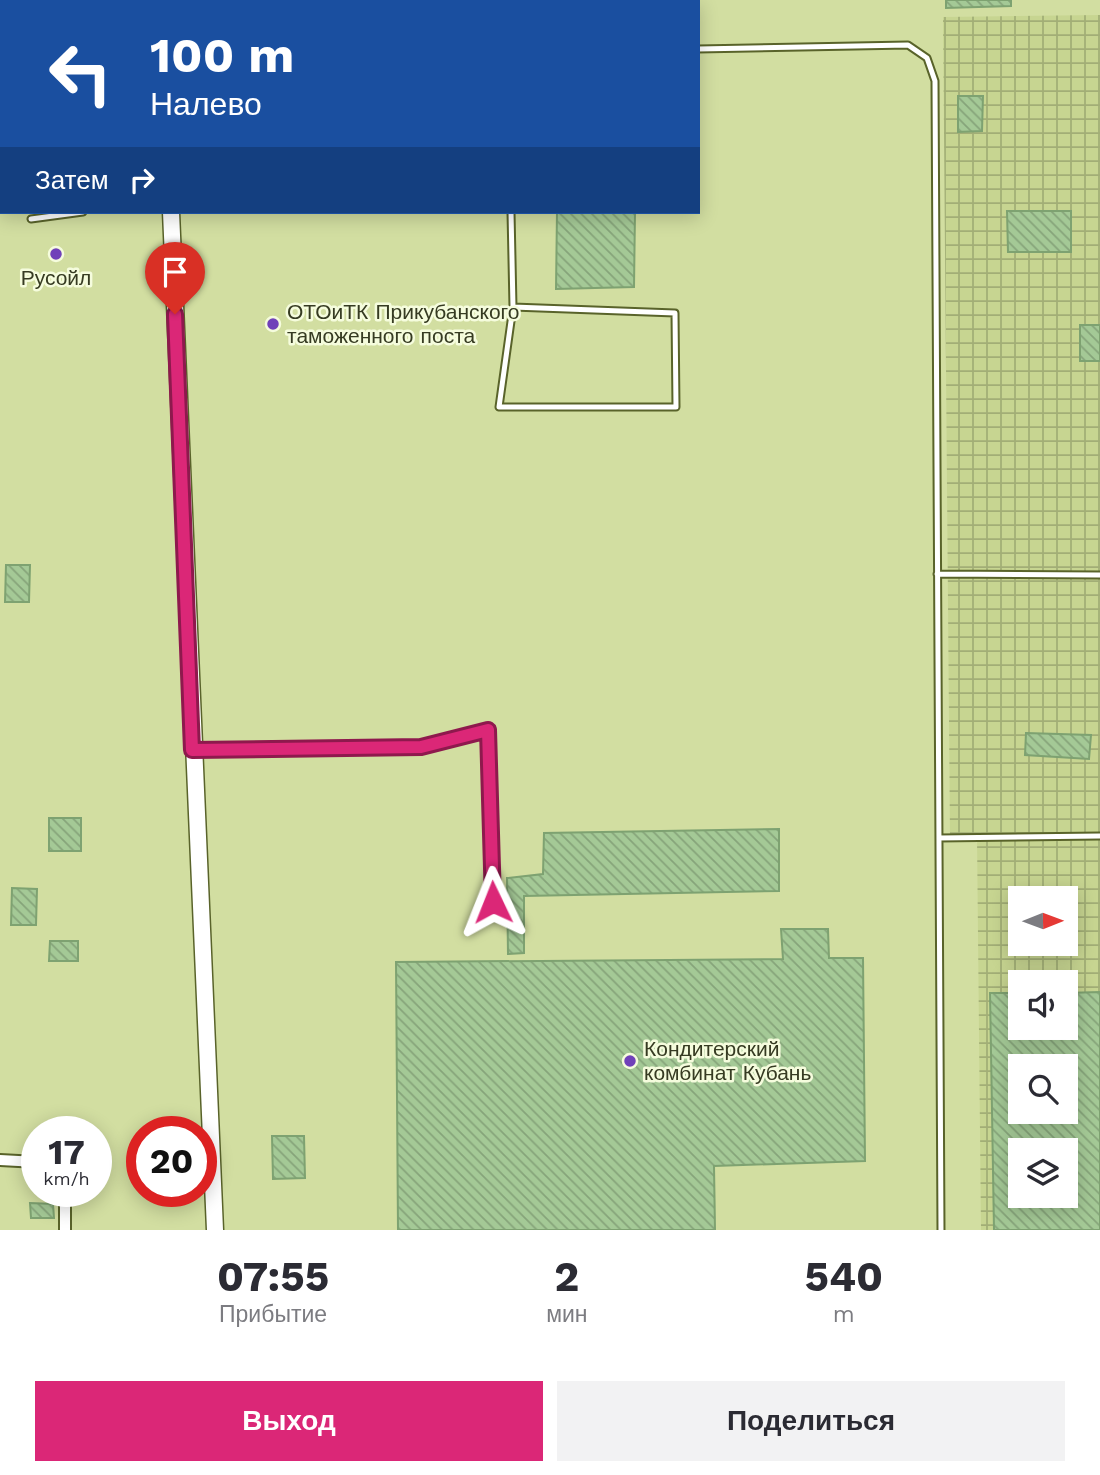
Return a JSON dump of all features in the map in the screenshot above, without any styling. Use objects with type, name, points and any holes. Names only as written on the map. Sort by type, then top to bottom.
[{"type":"main road","points":[[171,214],[192,750],[215,1230]]},
{"type":"street","points":[[0,1160],[21,1161]]},
{"type":"street","points":[[65,1207],[65,1230]]},
{"type":"lane","points":[[700,49],[908,46],[928,58],[935,81],[941,1230]]},
{"type":"lane","points":[[31,219],[68,214]]},
{"type":"lane","points":[[512,214],[513,307],[499,407],[676,407],[675,313],[513,307]]},
{"type":"lane","points":[[937,574],[1100,575]]},
{"type":"lane","points":[[192,750],[421,747],[488,730],[493,902]]},
{"type":"lane","points":[[939,838],[1100,836]]},
{"type":"shaded area","points":[[1100,15],[1100,1230],[981,1230],[977,836],[950,838],[943,17]]},
{"type":"building","points":[[946,0],[1011,0],[1011,6],[946,8]]},
{"type":"building","points":[[958,96],[983,96],[982,131],[958,132]]},
{"type":"building","points":[[1007,211],[1071,211],[1071,252],[1008,252]]},
{"type":"building","points":[[557,214],[635,214],[634,287],[556,289]]},
{"type":"building","points":[[1080,325],[1100,325],[1100,361],[1080,361]]},
{"type":"building","points":[[6,565],[30,565],[29,602],[5,602]]},
{"type":"building","points":[[1026,733],[1091,735],[1089,759],[1025,755]]},
{"type":"building","points":[[49,818],[81,818],[81,851],[49,851]]},
{"type":"building","points":[[779,829],[779,891],[524,896],[524,953],[508,954],[507,878],[543,874],[544,833]]},
{"type":"building","points":[[12,888],[37,889],[36,925],[11,925]]},
{"type":"building","name":"Кондитерский комбинат Кубань","points":[[781,929],[828,929],[829,958],[863,958],[865,1161],[714,1166],[715,1230],[398,1230],[396,962],[783,959]]},
{"type":"building","points":[[50,941],[78,941],[78,961],[49,961]]},
{"type":"building","points":[[1100,992],[1100,1230],[994,1230],[990,993],[1008,993],[1008,1040],[1078,1040],[1078,993]]},
{"type":"building","points":[[272,1136],[304,1136],[305,1178],[273,1179]]},
{"type":"building","points":[[30,1207],[53,1207],[54,1218],[31,1218]]},
{"type":"place","name":"Русойл","points":[[56,254]]},
{"type":"place","name":"ОТОиТК Прикубанского таможенного поста","points":[[273,324]]},
{"type":"place","name":"Кондитерский комбинат Кубань","points":[[630,1061]]},
{"type":"route","points":[[175,314],[192,750],[421,747],[488,730],[493,902]]}]
